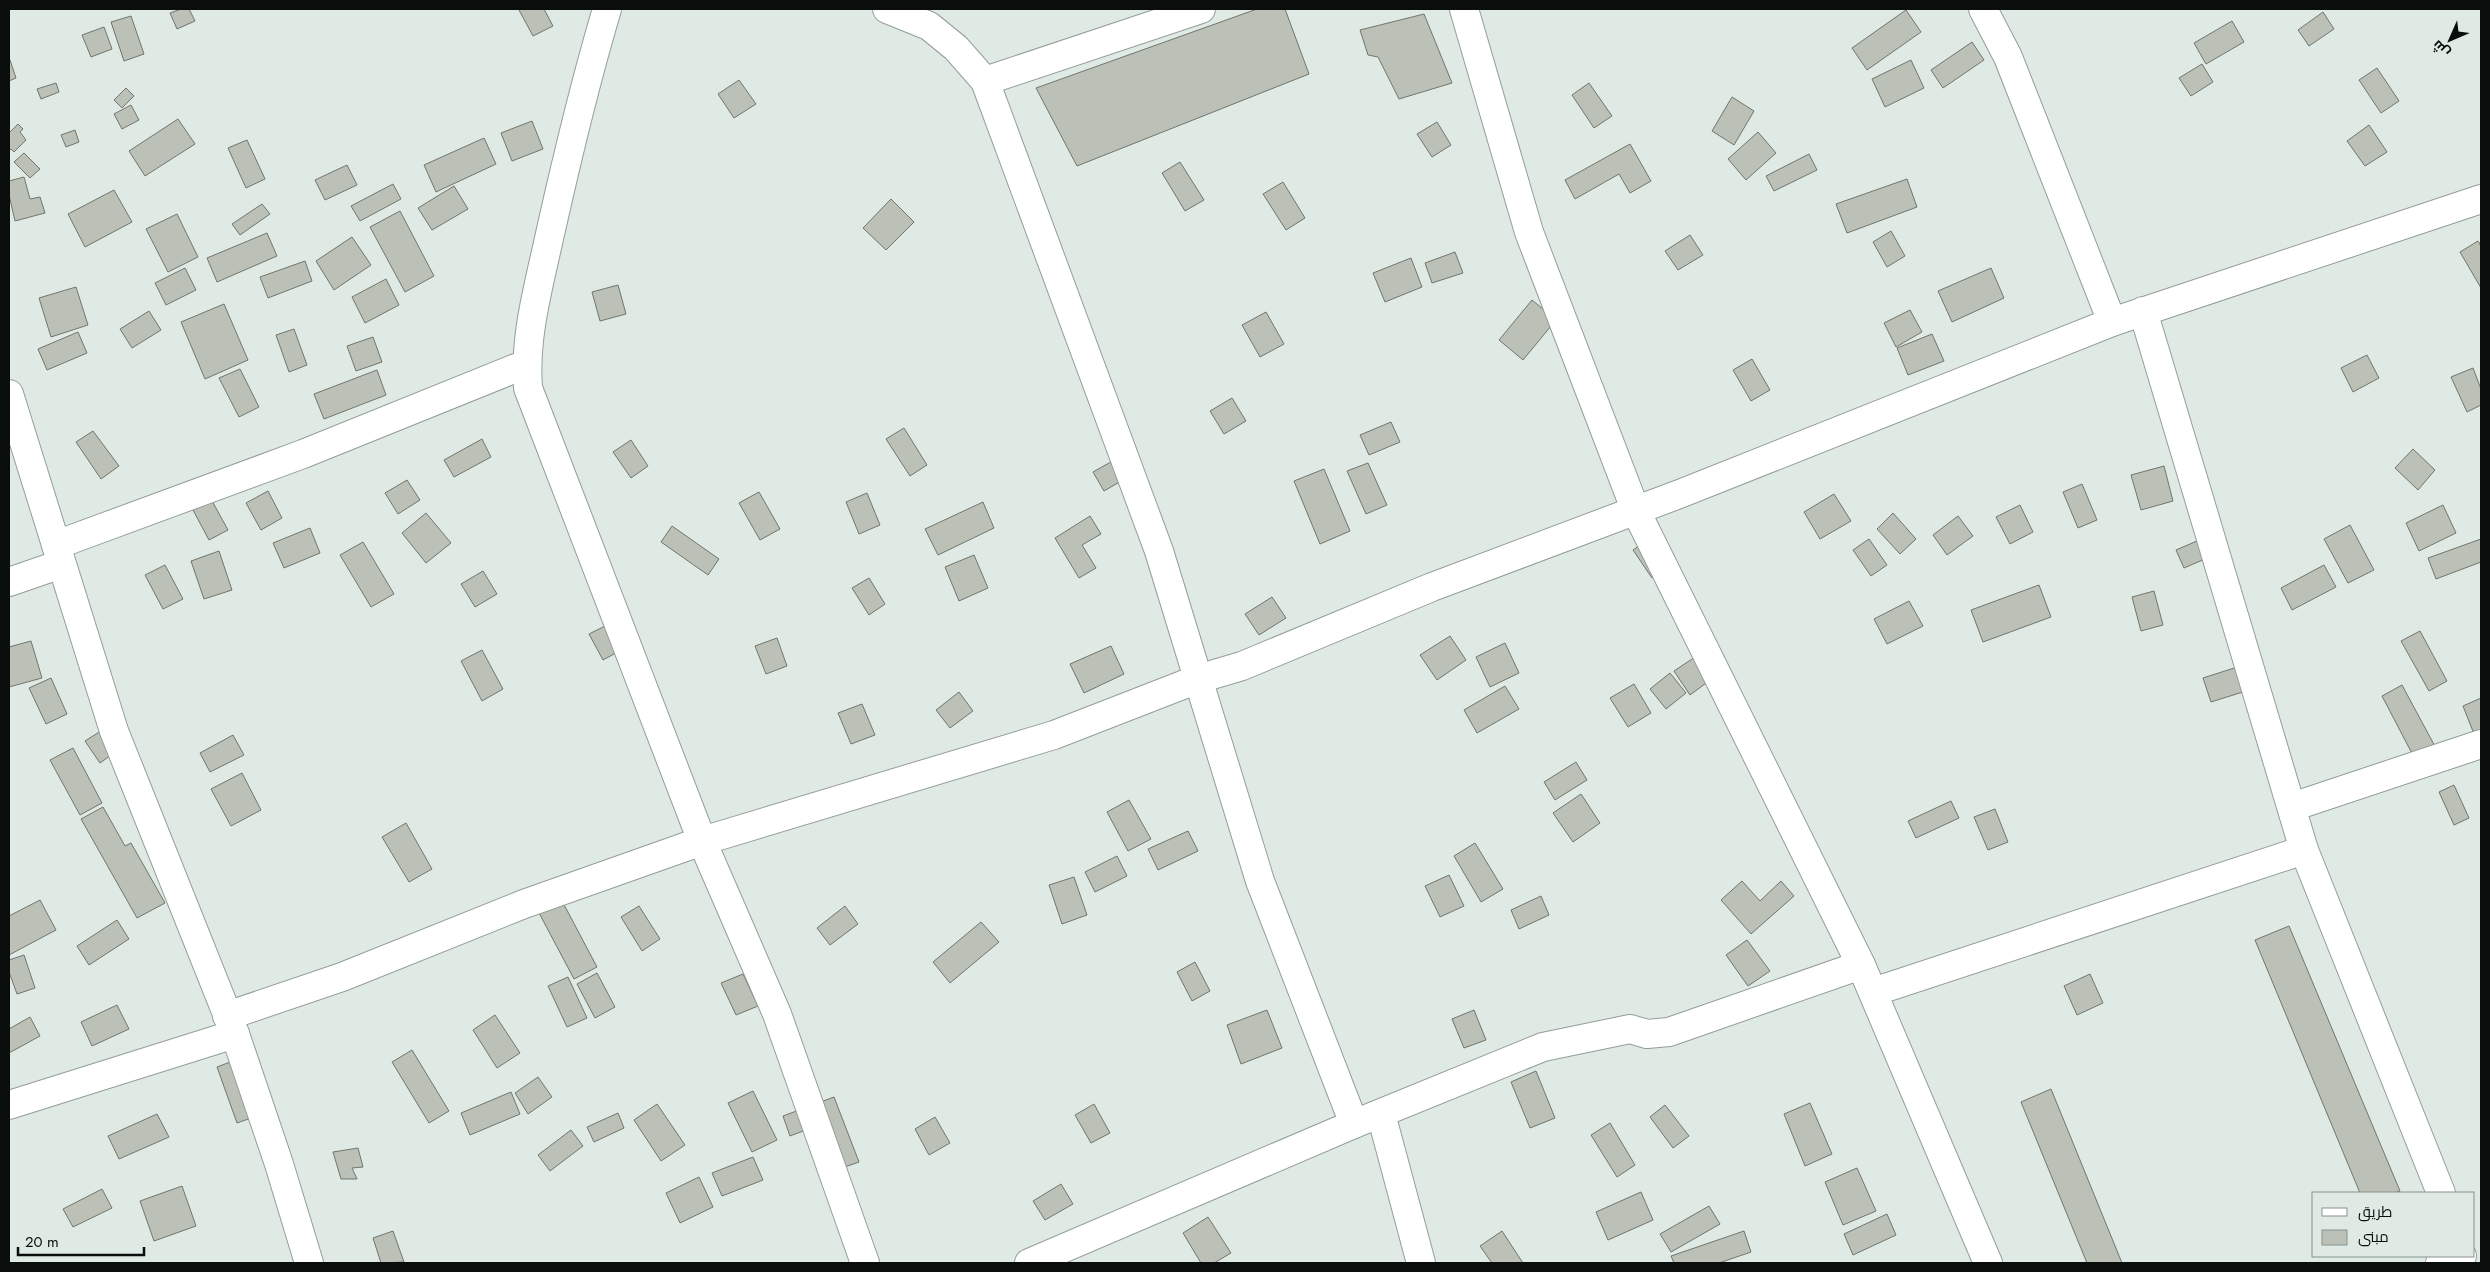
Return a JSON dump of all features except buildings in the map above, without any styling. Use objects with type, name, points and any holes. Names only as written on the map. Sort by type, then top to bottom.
[{"type":"street","points":[[607,9],[582,95],[532,315],[526,364],[528,388],[702,841],[777,1014],[865,1263]]},
{"type":"street","points":[[887,9],[929,26],[956,48],[985,82],[1159,551],[1260,881],[1354,1124]]},
{"type":"street","points":[[985,82],[1201,9]]},
{"type":"street","points":[[1464,9],[1529,232],[1635,509],[1861,965],[1988,1263]]},
{"type":"street","points":[[1983,9],[2008,57],[2112,322]]},
{"type":"street","points":[[9,1105],[231,1025],[342,977],[524,904],[702,841],[1054,735],[1198,679],[1242,666],[1432,587],[1635,509],[1682,493],[2112,322],[2481,199]]},
{"type":"street","points":[[2143,311],[2304,850],[2441,1192]]},
{"type":"street","points":[[9,582],[59,554],[526,364]]},
{"type":"street","points":[[9,394],[114,731],[231,1025],[279,1164],[309,1263]]},
{"type":"street","points":[[2292,807],[2481,744]]},
{"type":"street","points":[[1873,992],[2304,850]]},
{"type":"street","points":[[1029,1263],[1354,1124],[1543,1047],[1630,1029],[1647,1034],[1668,1032],[1861,965]]},
{"type":"street","points":[[1381,1114],[1421,1263]]},
{"type":"street","points":[[2440,1263],[2461,1257]]}]
